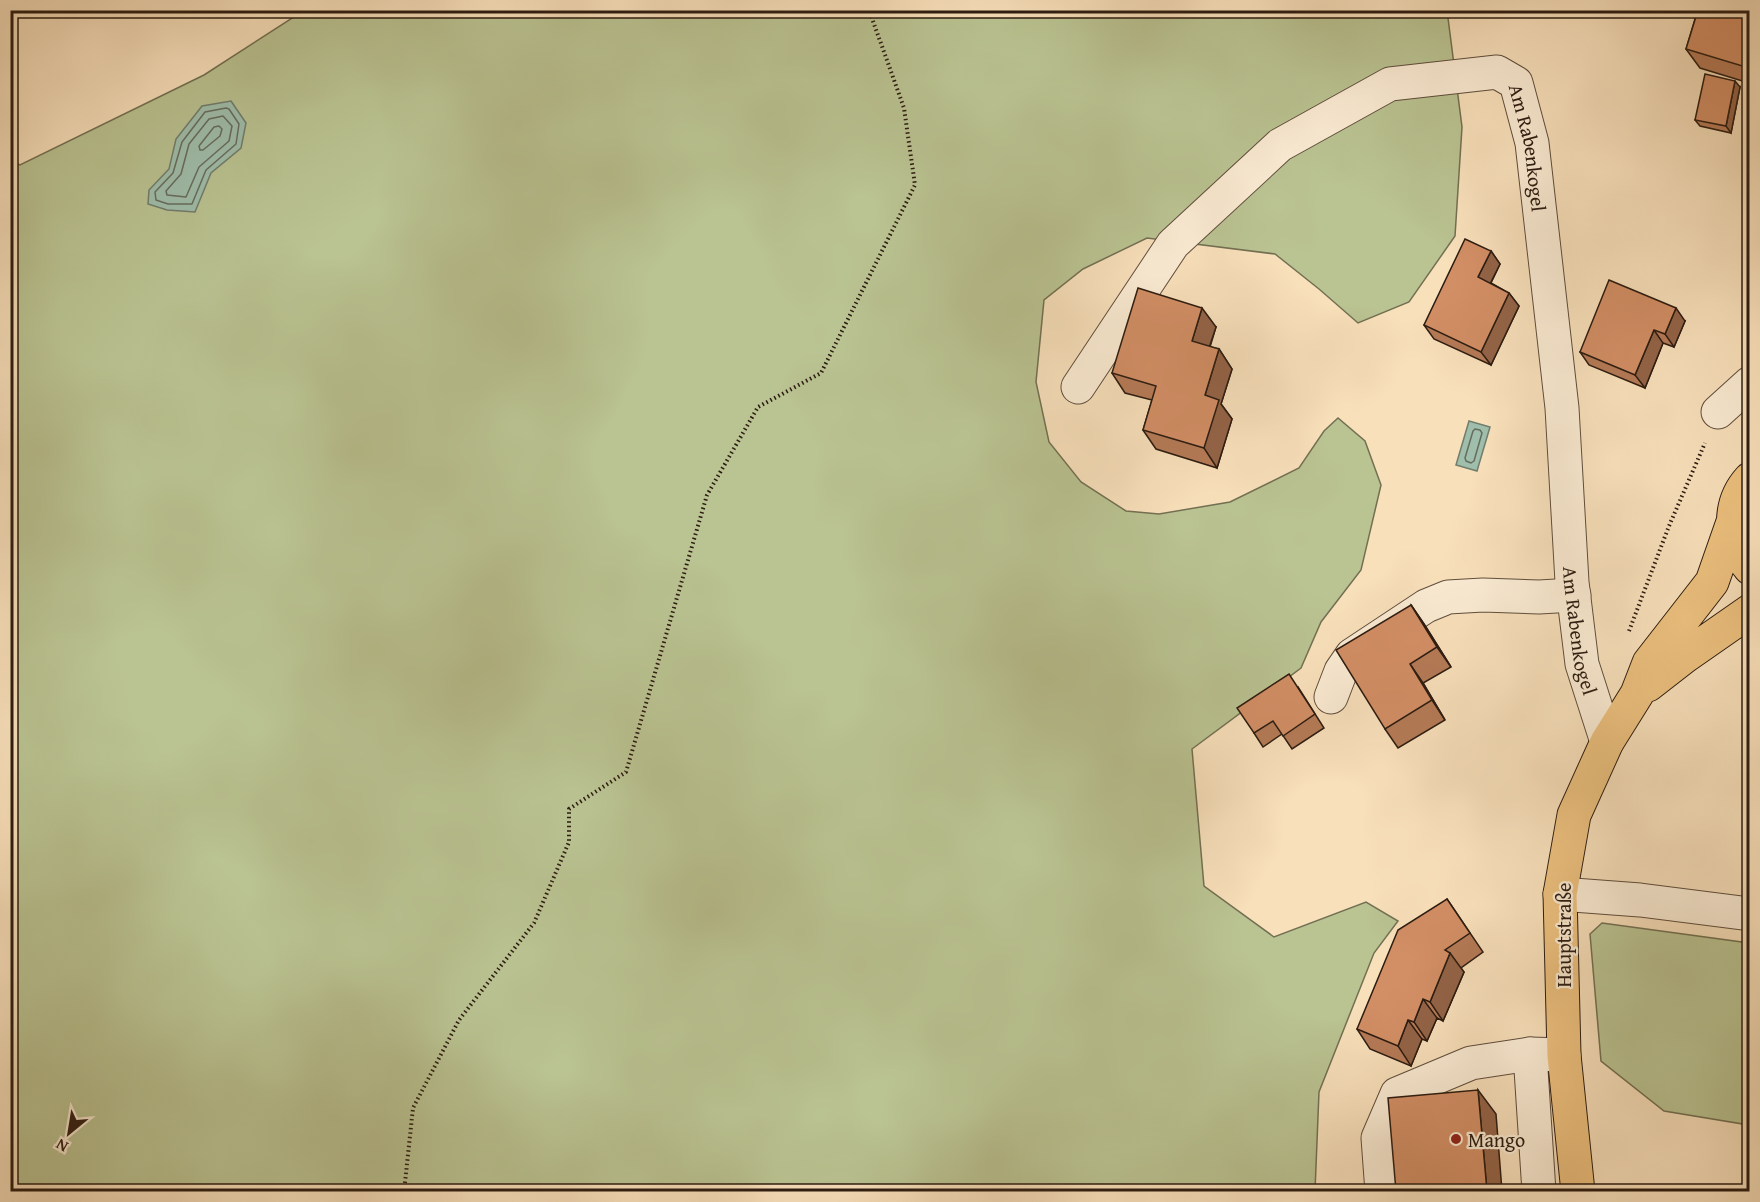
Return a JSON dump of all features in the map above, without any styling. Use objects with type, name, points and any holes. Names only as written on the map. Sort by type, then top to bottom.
[{"type":"main road","name":"Hauptstraße","points":[[1578,1191],[1564,1055],[1560,894],[1574,815],[1607,742],[1637,694],[1649,663],[1712,582],[1733,522],[1736,501],[1749,479]]},
{"type":"main road","name":"Hauptstraße","points":[[1733,522],[1735,542],[1749,568]]},
{"type":"main road","name":"Hauptstraße","points":[[1637,694],[1749,611]]},
{"type":"street","name":"Am Rabenkogel","points":[[1078,387],[1173,244],[1280,145],[1390,84],[1497,72],[1516,83],[1532,142],[1562,408],[1574,595],[1581,664],[1607,742]]},
{"type":"street","points":[[1718,412],[1749,383]]},
{"type":"street","points":[[1331,697],[1341,671],[1352,655],[1426,606],[1448,597],[1574,595]]},
{"type":"street","points":[[1560,894],[1663,903],[1749,914]]},
{"type":"street","points":[[1530,1054],[1539,1191]]},
{"type":"street","points":[[1382,1191],[1378,1138],[1397,1094],[1471,1063],[1530,1054],[1564,1055]]},
{"type":"path","points":[[404,1191],[413,1108],[459,1020],[534,923],[569,842],[569,809],[626,772],[707,495],[758,407],[821,373],[915,185],[904,108],[869,10]]},
{"type":"path","points":[[1626,639],[1669,526],[1718,412]]},
{"type":"green space","points":[[303,11],[1450,11],[1448,18],[1462,127],[1455,236],[1409,302],[1358,323],[1275,254],[1147,238],[1083,269],[1044,300],[1036,382],[1049,442],[1081,482],[1126,511],[1159,514],[1230,502],[1299,468],[1324,431],[1338,418],[1365,441],[1381,485],[1361,570],[1321,622],[1301,668],[1192,749],[1204,886],[1274,937],[1366,902],[1398,921],[1374,953],[1319,1092],[1315,1191],[11,1191],[10,160],[20,165],[204,75]]},
{"type":"green space","points":[[1602,923],[1749,943],[1749,1125],[1664,1111],[1601,1061],[1590,934]]},
{"type":"water","points":[[231,101],[246,123],[241,148],[211,173],[195,212],[167,210],[148,204],[149,190],[169,169],[176,139],[202,106]]},
{"type":"water","points":[[1469,421],[1490,427],[1477,471],[1456,465]]},
{"type":"building","points":[[1698,10],[1749,10],[1749,68],[1686,49]]},
{"type":"building","points":[[1705,74],[1735,81],[1726,126],[1695,120]]},
{"type":"building","points":[[1465,239],[1491,251],[1478,277],[1509,293],[1481,352],[1424,325]]},
{"type":"building","points":[[1609,280],[1676,308],[1665,334],[1654,330],[1635,375],[1580,352]]},
{"type":"building","points":[[1138,288],[1202,308],[1192,341],[1219,349],[1205,395],[1219,400],[1204,448],[1143,430],[1156,386],[1112,373]]},
{"type":"building","points":[[1411,605],[1437,647],[1410,664],[1432,700],[1385,729],[1336,650]]},
{"type":"building","points":[[1289,674],[1315,714],[1283,736],[1273,721],[1254,733],[1237,708]]},
{"type":"building","points":[[1447,899],[1470,933],[1445,950],[1450,953],[1430,1002],[1423,999],[1414,1022],[1408,1020],[1398,1046],[1357,1029],[1398,930]]},
{"type":"building","points":[[1478,1090],[1487,1191],[1396,1191],[1388,1098]]},
{"type":"place","name":"Mango","points":[[1456,1139]]}]
